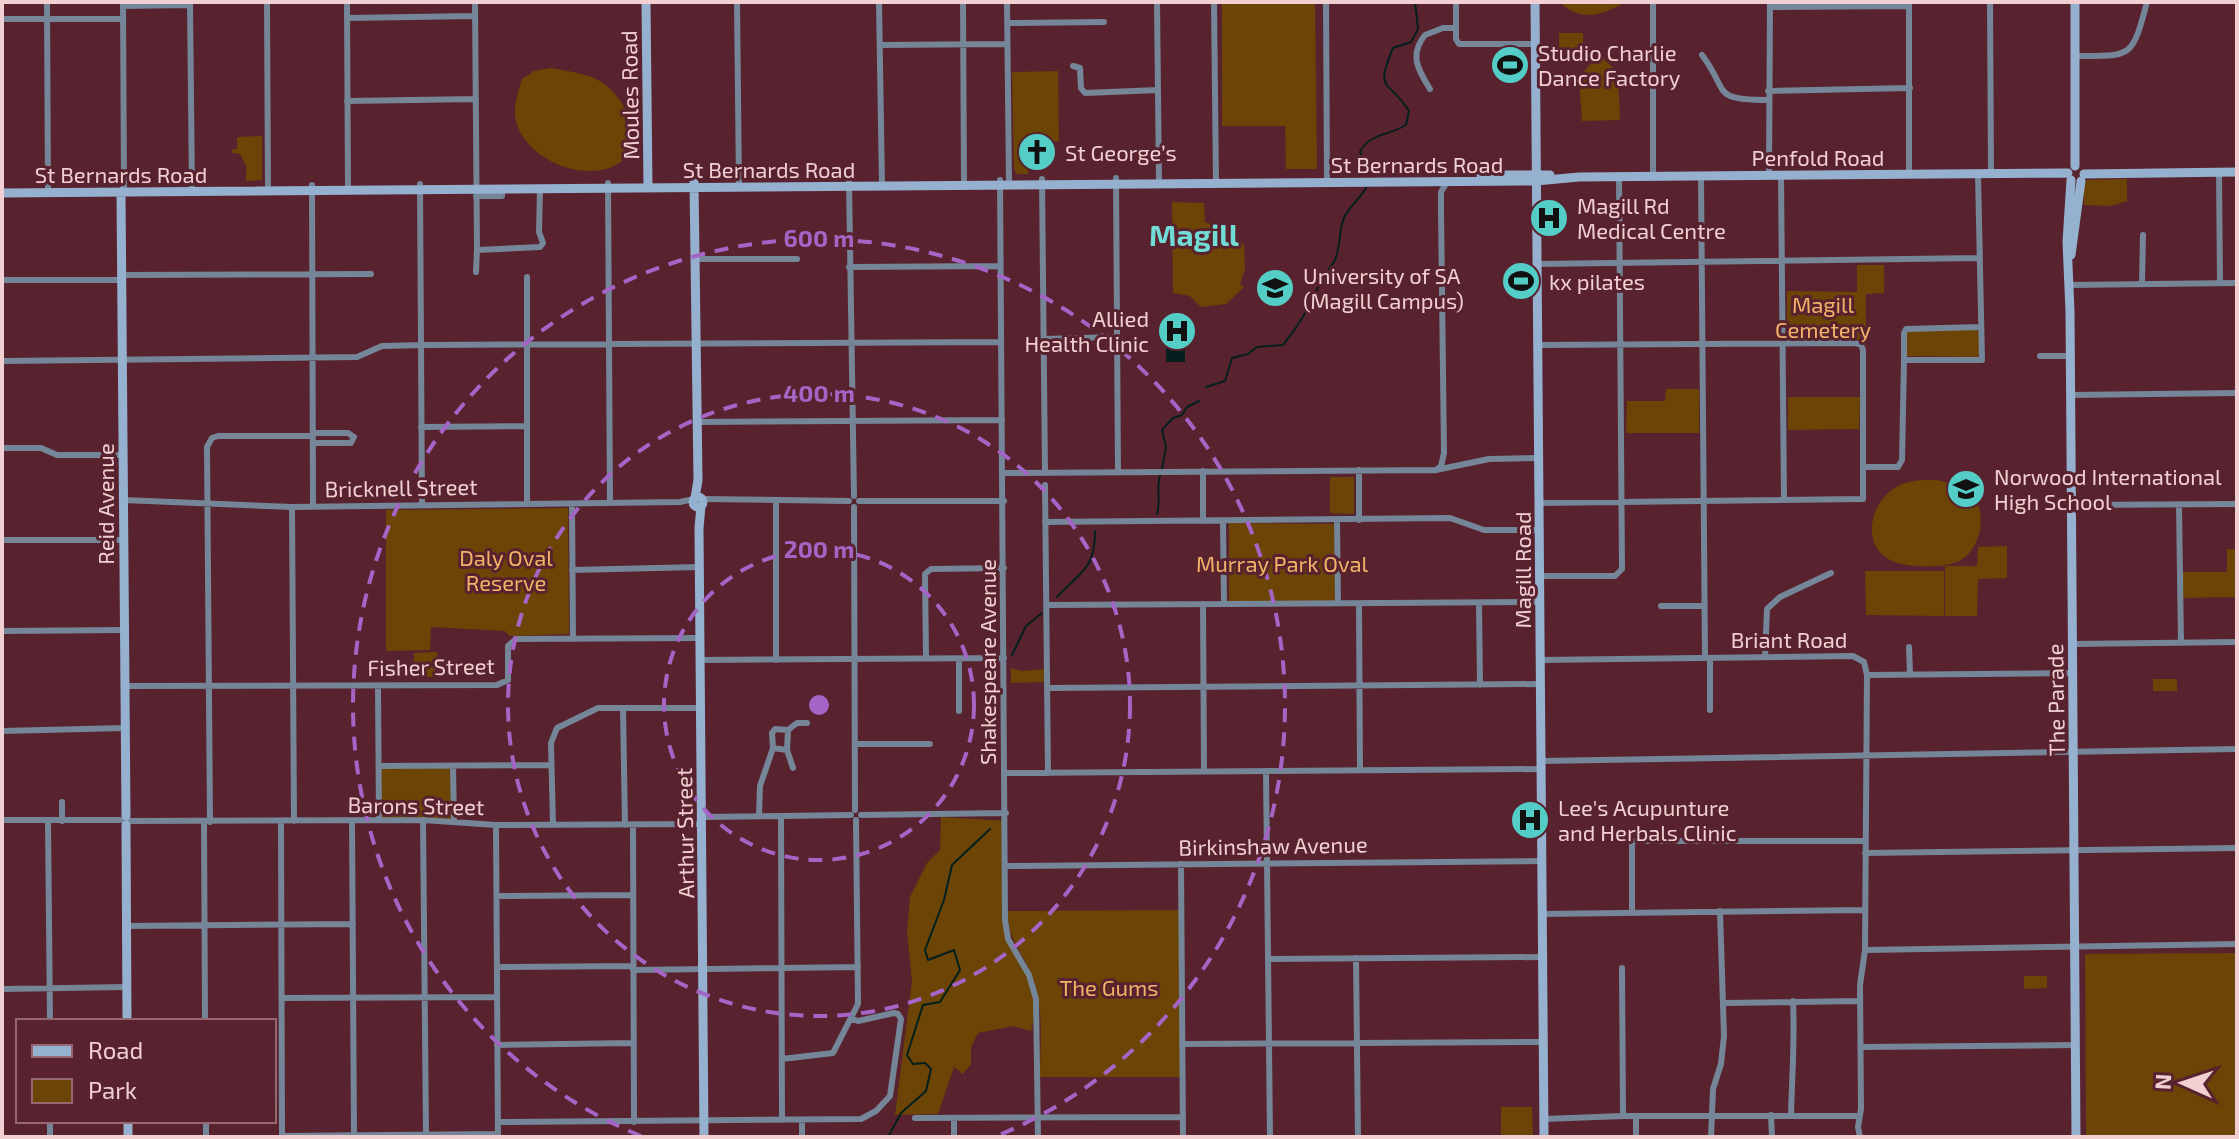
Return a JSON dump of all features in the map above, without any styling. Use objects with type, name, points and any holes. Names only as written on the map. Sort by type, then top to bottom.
[{"type":"main road","name":"Moules Road","points":[[646,2],[648,185]]},
{"type":"main road","name":"Magill Road","points":[[1535,2],[1537,264],[1542,345],[1539,530],[1544,1137]]},
{"type":"main road","name":"The Parade","points":[[2075,2],[2079,206],[2069,262],[2069,285],[2076,1137]]},
{"type":"main road","name":"Penfold Road","points":[[1536,178],[2237,172]]},
{"type":"main road","name":"St Bernards Road","points":[[1354,179],[1447,181],[1536,178]]},
{"type":"main road","name":"St Bernards Road","points":[[475,190],[608,185],[1536,178]]},
{"type":"main road","name":"St Bernards Road","points":[[2,190],[420,187],[475,190],[608,185]]},
{"type":"main road","name":"Arthur Street","points":[[694,185],[704,1137]]},
{"type":"main road","name":"Reid Avenue","points":[[122,190],[127,1019]]},
{"type":"street","points":[[47,2],[48,190]]},
{"type":"street","points":[[267,2],[268,188]]},
{"type":"street","points":[[347,2],[348,188]]},
{"type":"street","points":[[475,2],[476,272]]},
{"type":"street","points":[[737,2],[739,184]]},
{"type":"street","points":[[879,2],[882,183]]},
{"type":"street","points":[[963,2],[964,183]]},
{"type":"street","name":"Shakespeare Avenue","points":[[1007,2],[1000,266],[1006,931],[1033,984],[1037,1005],[1038,1137]]},
{"type":"street","points":[[1157,2],[1159,180]]},
{"type":"street","points":[[1214,2],[1216,180]]},
{"type":"street","points":[[1326,2],[1327,179]]},
{"type":"street","points":[[1456,2],[1456,39],[1461,45],[1535,44]]},
{"type":"street","points":[[1653,2],[1653,177]]},
{"type":"street","points":[[1990,2],[1991,174]]},
{"type":"street","points":[[2075,56],[2115,56],[2128,51],[2135,41],[2147,2]]},
{"type":"street","points":[[122,190],[123,4],[190,4],[192,189]]},
{"type":"street","points":[[1769,175],[1770,5],[1909,4],[1909,174]]},
{"type":"street","points":[[347,18],[475,16]]},
{"type":"street","points":[[2,19],[123,19]]},
{"type":"street","points":[[1008,23],[1104,22]]},
{"type":"street","points":[[1430,89],[1416,63],[1415,52],[1425,35],[1443,28],[1456,28]]},
{"type":"street","points":[[880,45],[1007,44]]},
{"type":"street","points":[[1702,55],[1724,93],[1733,98],[1768,100]]},
{"type":"street","points":[[1073,66],[1080,68],[1081,88],[1085,93],[1158,90]]},
{"type":"street","points":[[1768,91],[1910,88]]},
{"type":"street","points":[[347,101],[476,99]]},
{"type":"street","points":[[2219,172],[2220,283]]},
{"type":"street","points":[[1904,360],[1982,360],[1978,174]]},
{"type":"street","points":[[1781,175],[1784,500]]},
{"type":"street","points":[[1701,176],[1704,606],[1710,710]]},
{"type":"street","points":[[1540,576],[1615,576],[1620,573],[1619,177]]},
{"type":"street","points":[[1116,181],[1118,472]]},
{"type":"street","points":[[1435,181],[1441,192],[1444,453],[1442,463],[1436,470]]},
{"type":"street","points":[[1441,192],[1447,181]]},
{"type":"street","points":[[1042,182],[1045,473]]},
{"type":"street","points":[[782,1059],[833,1053],[858,1004],[849,183]]},
{"type":"street","points":[[608,185],[610,503]]},
{"type":"street","points":[[420,187],[422,505]]},
{"type":"street","points":[[312,188],[313,506]]},
{"type":"street","points":[[477,250],[540,247],[543,243],[539,228],[540,188]]},
{"type":"street","points":[[2142,283],[2143,235]]},
{"type":"street","points":[[1537,264],[1979,258]]},
{"type":"street","points":[[695,259],[797,259]]},
{"type":"street","points":[[849,267],[1000,266]]},
{"type":"street","points":[[2,280],[371,274]]},
{"type":"street","points":[[527,277],[527,504]]},
{"type":"street","points":[[2069,285],[2237,283]]},
{"type":"street","points":[[1864,467],[1898,467],[1902,460],[1904,333],[1911,327],[1980,327]]},
{"type":"street","points":[[1044,339],[1117,337]]},
{"type":"street","points":[[2,361],[357,357],[382,346],[421,345],[1001,342]]},
{"type":"street","points":[[1539,503],[1863,499],[1864,467],[1861,345],[1542,345]]},
{"type":"street","points":[[2040,356],[2070,356]]},
{"type":"street","points":[[2070,395],[2237,393]]},
{"type":"street","points":[[697,422],[1002,420]]},
{"type":"street","points":[[421,427],[526,426]]},
{"type":"street","points":[[205,1019],[209,686],[207,454],[212,438],[313,437],[348,433],[354,437],[351,443],[313,437]]},
{"type":"street","points":[[2,448],[41,448],[57,455],[122,455]]},
{"type":"street","points":[[1444,453],[1448,464],[1454,468]]},
{"type":"street","points":[[1003,473],[1436,470],[1489,459],[1539,458]]},
{"type":"street","points":[[1359,470],[1359,520]]},
{"type":"street","points":[[1203,471],[1203,521]]},
{"type":"street","points":[[1045,485],[1048,773]]},
{"type":"street","name":"Bricknell Street","points":[[123,500],[292,507],[1004,501]]},
{"type":"street","points":[[776,502],[776,660]]},
{"type":"street","points":[[572,504],[573,639]]},
{"type":"street","points":[[2071,505],[2237,504]]},
{"type":"street","points":[[2179,506],[2181,643]]},
{"type":"street","points":[[292,507],[294,821]]},
{"type":"street","points":[[1045,522],[1450,518],[1484,530],[1539,530]]},
{"type":"street","points":[[1223,521],[1224,604]]},
{"type":"street","points":[[1337,521],[1338,604]]},
{"type":"street","points":[[2,540],[123,540]]},
{"type":"street","points":[[572,570],[699,567]]},
{"type":"street","points":[[926,658],[925,574],[931,569],[1004,568]]},
{"type":"street","points":[[1765,657],[1767,609],[1780,597],[1831,573]]},
{"type":"street","points":[[1046,605],[1540,602]]},
{"type":"street","points":[[1479,603],[1480,685]]},
{"type":"street","points":[[1203,604],[1204,771]]},
{"type":"street","points":[[1359,604],[1360,770]]},
{"type":"street","points":[[1661,606],[1704,606]]},
{"type":"street","points":[[2,631],[124,630]]},
{"type":"street","name":"Fisher Street","points":[[124,686],[502,684],[508,680],[508,646],[513,639],[699,638]]},
{"type":"street","points":[[2072,644],[2237,642]]},
{"type":"street","points":[[1909,647],[1910,673]]},
{"type":"street","name":"Briant Road","points":[[1540,660],[1853,656],[1864,662],[1867,675],[2073,673]]},
{"type":"street","points":[[700,660],[1004,658]]},
{"type":"street","points":[[959,659],[959,711]]},
{"type":"street","points":[[1860,1137],[1867,675]]},
{"type":"street","points":[[1047,688],[1541,684]]},
{"type":"street","points":[[378,686],[379,820]]},
{"type":"street","points":[[623,708],[632,895],[634,1122]]},
{"type":"street","points":[[553,825],[551,743],[557,728],[593,709],[700,708]]},
{"type":"street","points":[[793,768],[787,750],[788,730],[797,723],[807,723]]},
{"type":"street","points":[[2,731],[125,728]]},
{"type":"street","points":[[759,816],[760,786],[773,748],[773,731],[781,728],[788,730]]},
{"type":"street","points":[[855,744],[930,744]]},
{"type":"street","points":[[773,748],[787,750]]},
{"type":"street","points":[[1006,773],[1360,770],[2237,749]]},
{"type":"street","points":[[379,766],[551,765]]},
{"type":"street","points":[[453,766],[454,822]]},
{"type":"street","points":[[1266,771],[1270,1137]]},
{"type":"street","points":[[62,802],[62,821]]},
{"type":"street","name":"Barons Street","points":[[2,820],[423,820],[496,825],[629,825],[759,816],[1006,813]]},
{"type":"street","points":[[781,816],[782,1120]]},
{"type":"street","points":[[423,820],[426,1134]]},
{"type":"street","points":[[48,821],[50,1019]]},
{"type":"street","points":[[281,821],[282,1136],[498,1136],[496,825]]},
{"type":"street","points":[[352,821],[354,1135]]},
{"type":"street","points":[[1632,912],[1632,841],[1866,841]]},
{"type":"street","points":[[1865,853],[2237,848]]},
{"type":"street","name":"Birkinshaw Avenue","points":[[1005,866],[1542,861]]},
{"type":"street","points":[[1181,864],[1183,1137]]},
{"type":"street","points":[[497,896],[632,895]]},
{"type":"street","points":[[1542,914],[1865,910]]},
{"type":"street","points":[[1711,1137],[1713,1089],[1721,1064],[1725,1003],[1720,911]]},
{"type":"street","points":[[126,926],[353,924]]},
{"type":"street","points":[[1865,950],[2237,944]]},
{"type":"street","points":[[1268,959],[1543,957]]},
{"type":"street","points":[[1356,958],[1358,1137]]},
{"type":"street","points":[[497,967],[858,967]]},
{"type":"street","points":[[1622,968],[1623,1116]]},
{"type":"street","points":[[2,989],[127,987]]},
{"type":"street","points":[[282,998],[497,997]]},
{"type":"street","points":[[1791,1115],[1795,1055],[1793,1001]]},
{"type":"street","points":[[1725,1003],[1860,1001]]},
{"type":"street","points":[[498,1122],[861,1119],[876,1111],[890,1096],[901,1019],[894,1013],[858,1021],[852,1019]]},
{"type":"street","points":[[1182,1044],[1544,1042]]},
{"type":"street","points":[[497,1045],[634,1043]]},
{"type":"street","points":[[1861,1047],[2076,1045]]},
{"type":"street","points":[[1771,1115],[1772,1137]]},
{"type":"street","points":[[1636,1116],[1636,1137]]},
{"type":"street","points":[[1544,1119],[1859,1116]]},
{"type":"street","points":[[915,1118],[1183,1117]]},
{"type":"street","points":[[954,1119],[954,1137]]},
{"type":"street","points":[[802,1120],[802,1137]]},
{"type":"green space","points":[[1222,2],[1315,2],[1317,169],[1286,169],[1285,126],[1222,126]]},
{"type":"green space","points":[[1559,2],[1626,2],[1600,13],[1584,15]]},
{"type":"green space","points":[[1559,33],[1583,33],[1583,58],[1559,59]]},
{"type":"green space","points":[[1601,57],[1618,72],[1620,120],[1582,121],[1582,77]]},
{"type":"green space","points":[[550,68],[597,80],[620,100],[633,135],[626,157],[616,165],[586,171],[569,168],[539,154],[527,143],[515,115],[522,79],[534,71]]},
{"type":"green space","points":[[1058,71],[1059,141],[1027,141],[1028,174],[1017,174],[1014,169],[1012,72]]},
{"type":"green space","points":[[262,136],[262,180],[246,181],[246,166],[240,154],[232,153],[232,149],[237,149],[237,137]]},
{"type":"green space","points":[[2127,179],[2127,201],[2111,206],[2084,205],[2083,183],[2087,180]]},
{"type":"green space","points":[[1172,202],[1204,203],[1205,222],[1231,230],[1244,245],[1245,269],[1240,284],[1244,287],[1226,304],[1201,307],[1190,296],[1173,293]]},
{"type":"green space","name":"Magill Cemetery","points":[[1857,265],[1884,265],[1884,293],[1866,294],[1866,340],[1787,341],[1787,291],[1857,292]]},
{"type":"green space","points":[[1975,329],[1980,334],[1980,353],[1977,357],[1906,356],[1907,331]]},
{"type":"green space","points":[[1666,389],[1699,389],[1699,433],[1626,433],[1627,401],[1665,401]]},
{"type":"green space","points":[[1788,397],[1860,397],[1859,429],[1788,430]]},
{"type":"green space","points":[[1330,477],[1354,477],[1354,514],[1330,513]]},
{"type":"green space","points":[[1935,480],[1960,487],[1978,505],[1981,523],[1971,551],[1957,562],[1937,566],[1908,565],[1888,559],[1873,540],[1874,516],[1879,504],[1898,486]]},
{"type":"green space","name":"Daly Oval Reserve","points":[[568,508],[569,634],[509,636],[505,631],[431,627],[430,650],[386,651],[386,510]]},
{"type":"green space","name":"Murray Park Oval","points":[[1229,523],[1334,524],[1336,602],[1229,601]]},
{"type":"green space","points":[[2007,546],[2007,578],[1978,579],[1977,616],[1945,616],[1945,566],[1977,566],[1978,547]]},
{"type":"green space","points":[[2227,549],[2237,549],[2237,597],[2181,598],[2181,572],[2227,572]]},
{"type":"green space","points":[[1865,571],[1944,571],[1944,616],[1866,615]]},
{"type":"green space","points":[[437,652],[437,664],[414,664],[414,653]]},
{"type":"green space","points":[[414,666],[437,666],[437,677],[414,677]]},
{"type":"green space","points":[[1011,668],[1022,671],[1044,669],[1044,682],[1011,683]]},
{"type":"green space","points":[[2153,679],[2177,679],[2177,691],[2153,691]]},
{"type":"green space","points":[[379,766],[453,766],[454,822],[379,820]]},
{"type":"green space","points":[[941,817],[1006,821],[1006,931],[1029,975],[1037,1005],[1031,1031],[1013,1026],[978,1033],[971,1047],[971,1064],[963,1074],[954,1067],[938,1114],[895,1115],[912,981],[907,932],[910,897],[927,863],[940,850]]},
{"type":"green space","name":"The Gums","points":[[1179,910],[1181,1077],[1040,1077],[1041,1029],[1037,992],[1010,931],[1007,911]]},
{"type":"green space","points":[[2237,953],[2237,1137],[2086,1137],[2085,954]]},
{"type":"green space","points":[[2024,976],[2047,976],[2047,988],[2024,989]]},
{"type":"green space","points":[[1501,1107],[1532,1107],[1533,1137],[1501,1137]]},
{"type":"water","points":[[1166,342],[1185,342],[1185,362],[1166,362]]},
{"type":"waterway","points":[[1366,175],[1366,164],[1360,152],[1364,146],[1374,138],[1406,125],[1409,111],[1384,79],[1393,48],[1411,42],[1418,29],[1415,2]]},
{"type":"waterway","points":[[1206,387],[1225,381],[1232,358],[1248,354],[1257,347],[1283,345],[1335,260],[1344,218],[1366,188]]},
{"type":"waterway","points":[[1162,469],[1166,447],[1162,430],[1173,418],[1182,415],[1187,407],[1199,401]]},
{"type":"waterway","points":[[1157,514],[1160,475]]},
{"type":"waterway","points":[[1057,597],[1085,569],[1092,554],[1095,531]]},
{"type":"waterway","points":[[1012,655],[1026,626],[1042,613]]},
{"type":"waterway","points":[[888,1137],[901,1113],[926,1091],[931,1069],[925,1063],[913,1064],[907,1055],[923,1005],[940,1002],[960,970],[954,950],[928,960],[925,950],[944,900],[952,865],[990,829]]},
{"type":"place","name":"Studio Charlie Dance Factory","points":[[1510,65]]},
{"type":"place","name":"St George’s","points":[[1037,152]]},
{"type":"place","name":"Magill Rd Medical Centre","points":[[1549,218]]},
{"type":"place","name":"kx pilates","points":[[1521,281]]},
{"type":"place","name":"University of SA (Magill Campus)","points":[[1275,288]]},
{"type":"place","name":"Allied Health Clinic","points":[[1177,331]]},
{"type":"place","name":"Norwood International High School","points":[[1966,489]]},
{"type":"place","name":"Lee's Acupunture and Herbals Clinic","points":[[1530,820]]},
{"type":"district","name":"Magill","points":[[1194,234]]}]
